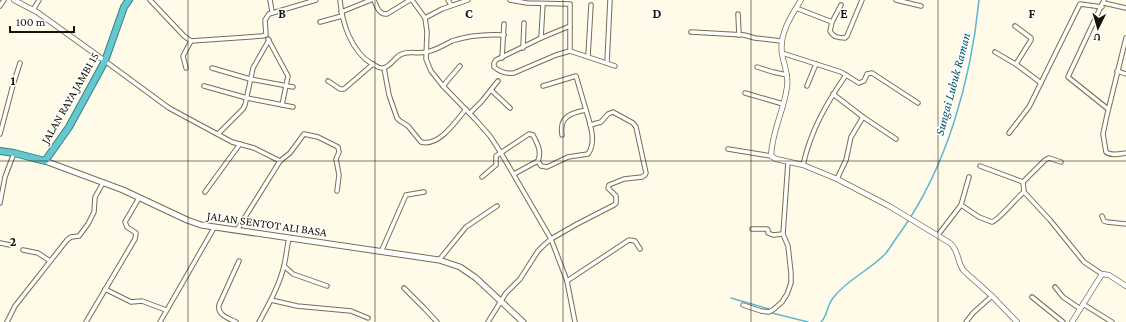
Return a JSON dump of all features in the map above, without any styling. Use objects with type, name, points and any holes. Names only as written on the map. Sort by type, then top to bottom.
[{"type":"highway","name":"JALAN RAYA JAMBI 15","points":[[46,162],[69,127],[105,61],[124,7],[128,0]]},
{"type":"highway","name":"JALAN SENTOT ALI BASA","points":[[0,151],[14,153],[46,162]]},
{"type":"main road","name":"JALAN SENTOT ALI BASA","points":[[46,162],[103,183],[201,225],[439,260],[460,267],[476,278],[501,300],[522,322]]},
{"type":"street","points":[[0,6],[4,0]]},
{"type":"street","points":[[14,0],[33,10],[169,108],[232,142],[254,148],[280,161]]},
{"type":"street","points":[[33,10],[39,0]]},
{"type":"street","points":[[150,0],[184,36],[191,41],[266,35]]},
{"type":"street","points":[[270,0],[272,12]]},
{"type":"street","points":[[282,105],[288,76],[266,35],[265,20],[272,12],[316,0]]},
{"type":"street","points":[[340,0],[342,14],[358,51],[373,64],[384,68]]},
{"type":"street","points":[[320,22],[342,14],[371,0]]},
{"type":"street","points":[[374,0],[379,11],[383,14],[387,14],[411,0],[425,18],[427,32],[426,59],[431,71],[490,136],[514,174],[551,239],[567,281],[575,322]]},
{"type":"street","points":[[448,0],[451,6]]},
{"type":"street","points":[[425,18],[468,0]]},
{"type":"street","points":[[510,0],[527,3],[570,4],[570,51]]},
{"type":"street","points":[[607,63],[610,0]]},
{"type":"street","points":[[771,156],[771,142],[787,87],[787,75],[781,41],[786,28],[801,0]]},
{"type":"street","points":[[841,5],[832,22],[830,31],[839,38],[845,38],[862,0]]},
{"type":"street","points":[[896,0],[921,6]]},
{"type":"street","points":[[1103,3],[1068,77],[1108,109]]},
{"type":"street","points":[[1009,133],[1029,107],[1080,4],[1103,3],[1126,8]]},
{"type":"street","points":[[541,38],[543,4]]},
{"type":"street","points":[[588,56],[591,5]]},
{"type":"street","points":[[796,8],[832,22]]},
{"type":"street","points":[[738,14],[739,35]]},
{"type":"street","points":[[523,48],[524,23]]},
{"type":"street","points":[[502,58],[504,24]]},
{"type":"street","points":[[570,26],[541,38],[496,60],[494,67],[501,71],[514,73],[556,55],[570,51],[615,66]]},
{"type":"street","points":[[1015,26],[1031,38],[1016,64]]},
{"type":"street","points":[[691,32],[739,35],[781,41]]},
{"type":"street","points":[[384,68],[402,54],[426,52],[470,36],[490,34],[504,35]]},
{"type":"street","points":[[1126,38],[1108,109],[1104,136],[1106,152],[1108,154],[1113,155],[1126,153]]},
{"type":"street","points":[[218,134],[243,109],[247,98],[250,78],[254,65],[269,40]]},
{"type":"street","points":[[186,68],[183,56],[191,41]]},
{"type":"street","points":[[995,52],[1016,64],[1041,83]]},
{"type":"street","points":[[782,53],[846,75],[859,83],[864,81],[869,73],[872,73],[918,103]]},
{"type":"street","points":[[0,134],[20,63]]},
{"type":"street","points":[[328,82],[340,89],[344,89],[373,64]]},
{"type":"street","points":[[808,86],[816,64]]},
{"type":"street","points":[[443,86],[460,66]]},
{"type":"street","points":[[757,67],[787,75]]},
{"type":"street","points":[[212,68],[293,87]]},
{"type":"street","points":[[384,68],[389,95],[397,118],[408,126],[421,142],[429,143],[438,139],[466,109]]},
{"type":"street","points":[[1117,70],[1126,74]]},
{"type":"street","points":[[803,165],[808,145],[820,117],[846,75]]},
{"type":"street","points":[[538,161],[541,166],[547,167],[568,157],[588,154],[592,144],[590,125],[578,78],[576,76],[543,86]]},
{"type":"street","points":[[470,113],[498,81]]},
{"type":"street","points":[[204,86],[247,98],[293,107]]},
{"type":"street","points":[[491,90],[510,108]]},
{"type":"street","points":[[746,93],[783,104]]},
{"type":"street","points":[[833,94],[896,139]]},
{"type":"street","points":[[562,135],[561,125],[566,118],[574,113],[586,110]]},
{"type":"street","points":[[488,322],[501,300],[523,275],[538,251],[551,239],[614,206],[616,203],[616,196],[608,188],[609,185],[624,179],[642,178],[645,175],[646,173],[637,131],[633,123],[613,112],[608,114],[601,122],[590,125]]},
{"type":"street","points":[[837,179],[846,160],[851,137],[863,116]]},
{"type":"street","points":[[237,230],[280,161],[290,153],[304,134],[318,137],[338,147],[339,152],[336,159],[339,175],[337,191]]},
{"type":"street","points":[[482,177],[496,166],[496,156],[533,134],[539,148],[540,155],[538,161],[514,174]]},
{"type":"street","points":[[206,192],[221,173],[240,144]]},
{"type":"street","points":[[728,149],[771,156],[776,159],[803,165],[837,179],[889,206],[938,235],[954,245],[962,268],[1017,322]]},
{"type":"street","points":[[0,203],[5,177],[14,153]]},
{"type":"street","points":[[1061,162],[1047,159],[1024,182],[1024,192],[1050,220],[1084,262],[1102,274],[1109,275],[1126,286]]},
{"type":"street","points":[[743,305],[769,312],[782,302],[791,283],[788,246],[783,234],[788,162]]},
{"type":"street","points":[[980,166],[1024,182]]},
{"type":"street","points":[[938,235],[961,206],[969,177]]},
{"type":"street","points":[[7,322],[15,306],[66,240],[71,237],[78,236],[88,224],[94,212],[95,197],[103,183]]},
{"type":"street","points":[[382,252],[406,195],[424,192]]},
{"type":"street","points":[[961,206],[979,217],[992,222],[997,219],[1014,200],[1024,192]]},
{"type":"street","points":[[86,322],[135,239],[136,233],[134,230],[126,226],[125,222],[139,198]]},
{"type":"street","points":[[439,260],[466,227],[497,206]]},
{"type":"street","points":[[1102,216],[1104,221],[1107,222],[1126,224]]},
{"type":"street","points":[[160,322],[214,228]]},
{"type":"street","points":[[752,229],[767,229],[768,233],[772,235],[783,234]]},
{"type":"street","points":[[259,322],[271,300],[284,266],[289,238]]},
{"type":"street","points":[[567,281],[630,240],[635,241],[640,249]]},
{"type":"street","points":[[0,243],[10,245]]},
{"type":"street","points":[[23,250],[38,253],[50,261]]},
{"type":"street","points":[[236,322],[219,312],[218,309],[239,261]]},
{"type":"street","points":[[284,266],[293,274],[327,286]]},
{"type":"street","points":[[1072,322],[1079,308],[1102,274]]},
{"type":"street","points":[[1054,287],[1063,297],[1079,308]]},
{"type":"street","points":[[404,288],[437,322]]},
{"type":"street","points":[[105,289],[131,302],[142,301],[166,310]]},
{"type":"street","points":[[972,322],[968,320],[973,313],[992,296]]},
{"type":"street","points":[[1032,297],[1063,322]]},
{"type":"street","points":[[271,300],[297,306],[351,311],[368,318]]},
{"type":"street","points":[[1083,304],[1112,322]]},
{"type":"waterway","name":"Sungai Lubuk Raman","points":[[821,322],[831,301],[839,291],[873,265],[888,251],[917,207],[931,180],[944,151],[963,91],[970,61],[979,0]]},
{"type":"waterway","points":[[731,298],[769,309]]},
{"type":"waterway","points":[[772,313],[808,322]]}]
